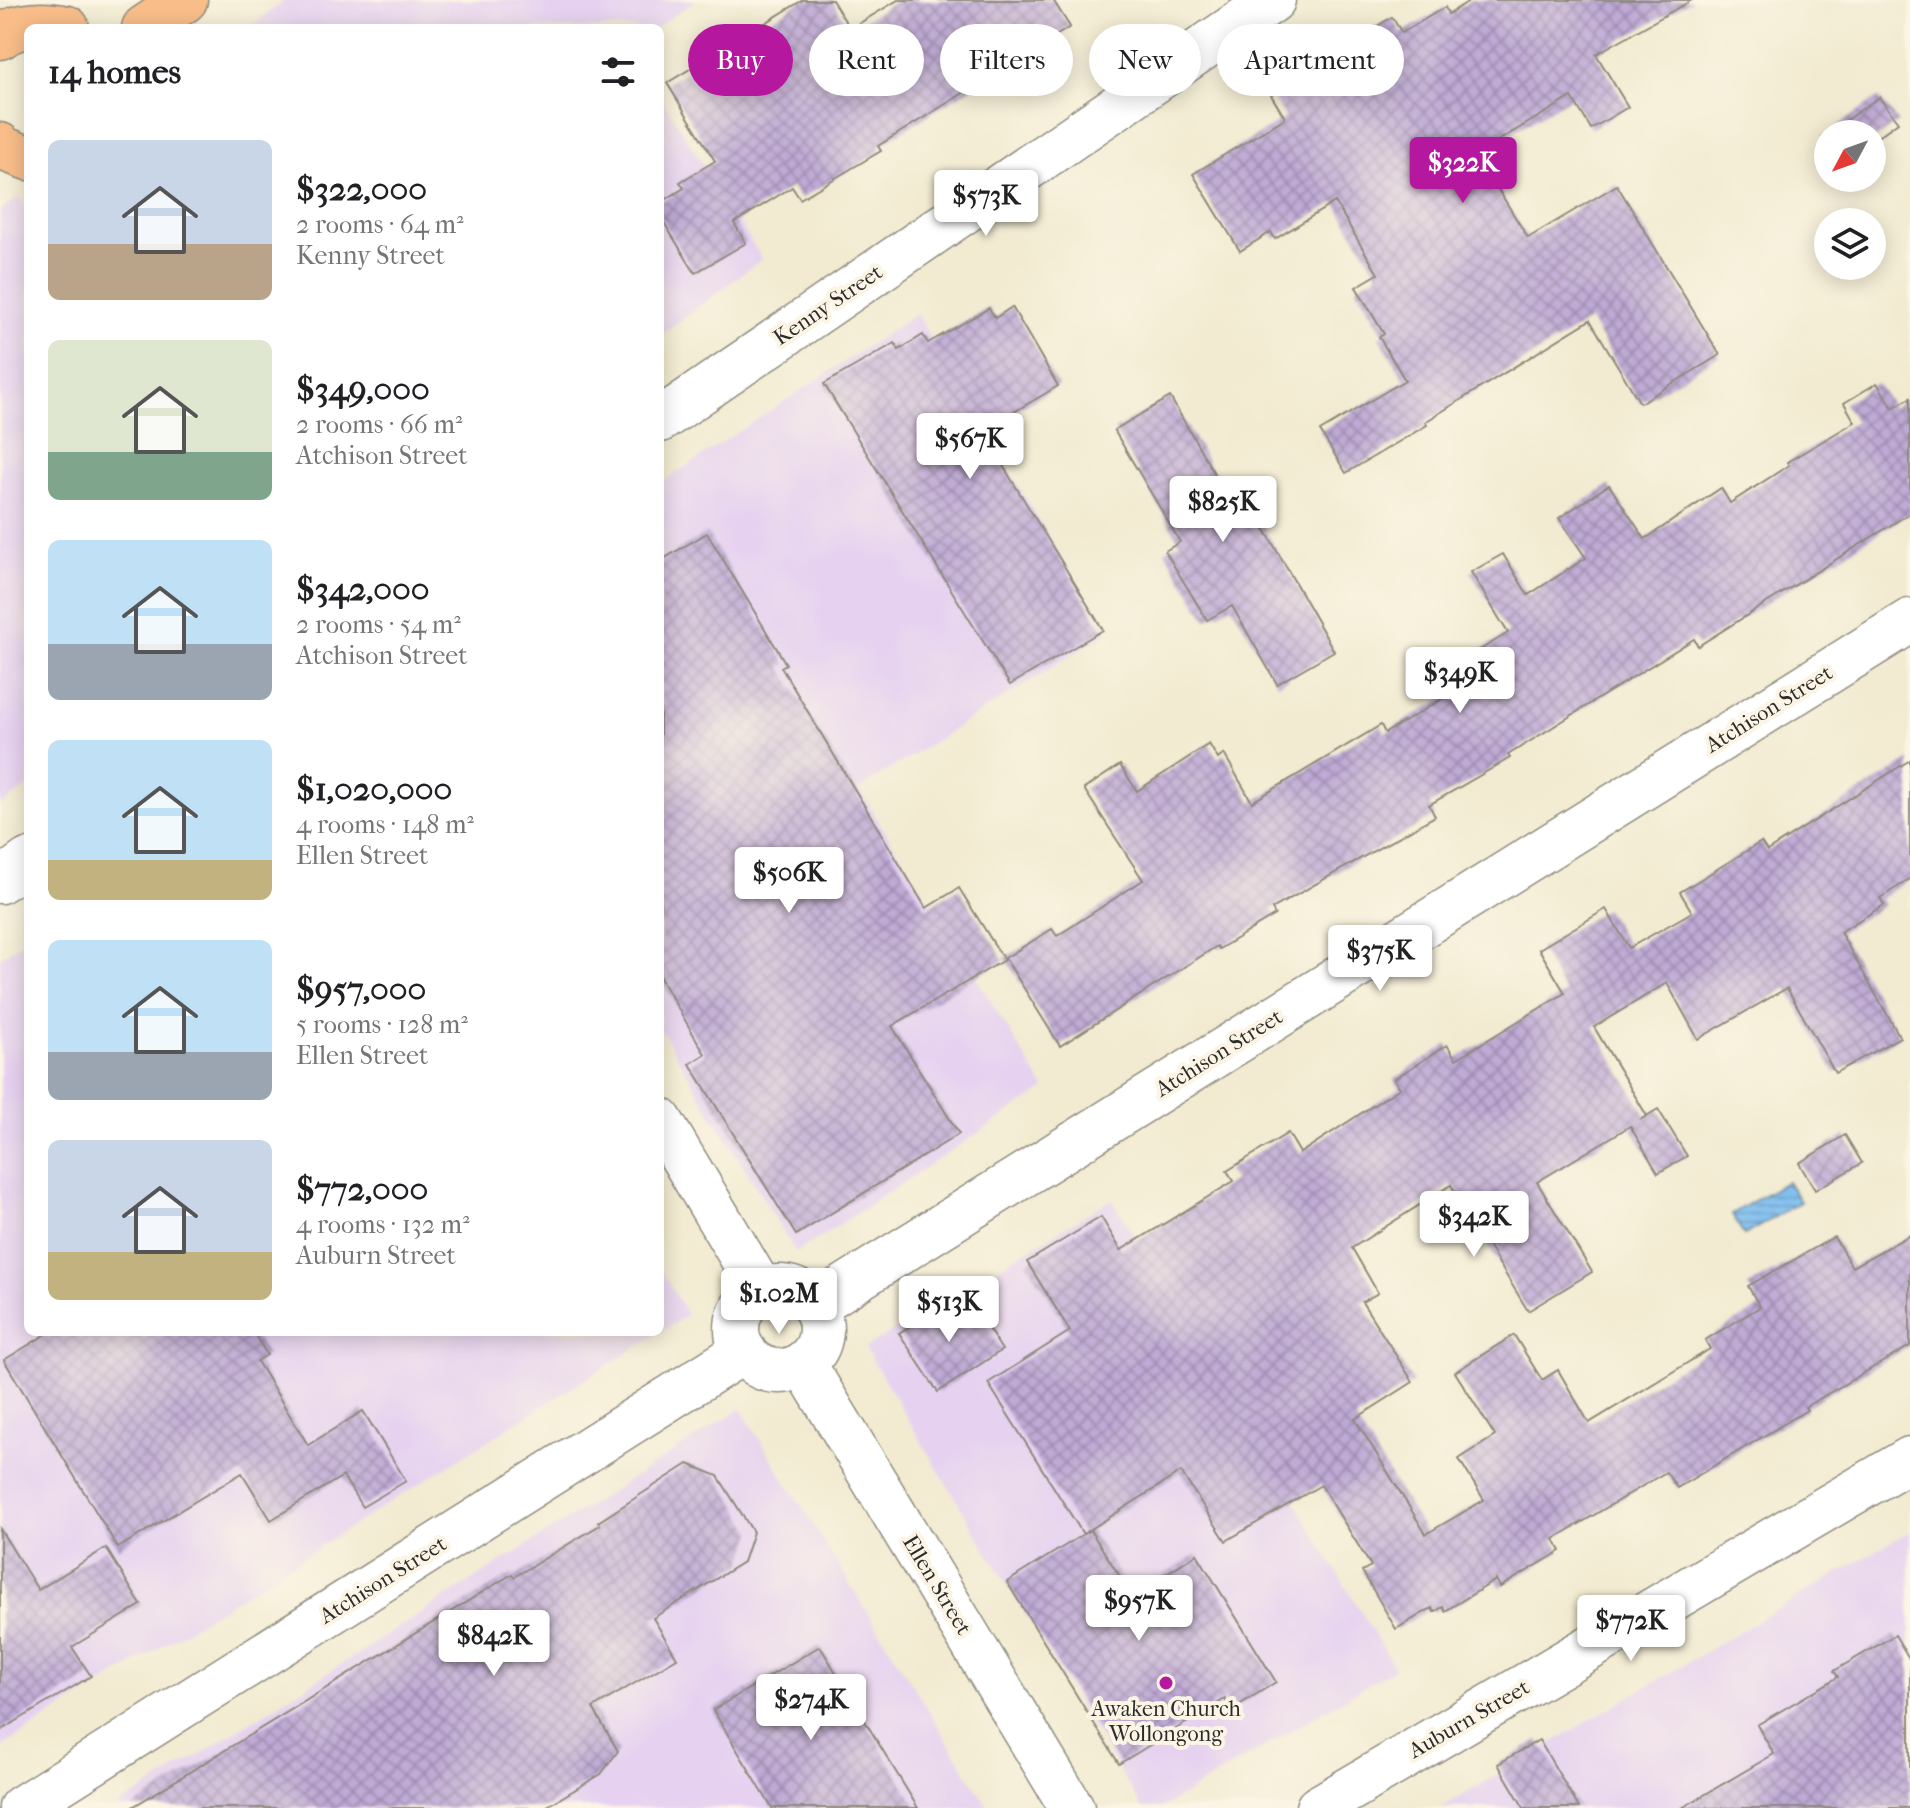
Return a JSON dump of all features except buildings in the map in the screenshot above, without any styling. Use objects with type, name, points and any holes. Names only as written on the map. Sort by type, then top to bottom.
[{"type":"main road","points":[[150,24],[185,0]]},
{"type":"main road","points":[[2,32],[24,27]]},
{"type":"main road","points":[[0,145],[24,158]]},
{"type":"street","name":"Kenny Street","points":[[664,417],[1273,0]]},
{"type":"street","name":"Atchison Street","points":[[814,1306],[1910,621]]},
{"type":"street","points":[[0,881],[24,864]]},
{"type":"street","points":[[664,1127],[762,1291]]},
{"type":"street","points":[[779,1287],[798,1291],[814,1306],[820,1324],[820,1337],[815,1350],[803,1363],[782,1371],[769,1370],[757,1365],[744,1351],[739,1342],[739,1315],[746,1302],[762,1291],[779,1287]]},
{"type":"street","name":"Atchison Street","points":[[21,1808],[744,1351]]},
{"type":"street","name":"Ellen Street","points":[[803,1363],[1072,1808]]},
{"type":"street","name":"Auburn Street","points":[[1318,1808],[1910,1459]]},
{"type":"shaded area","points":[[286,0],[695,0],[662,24],[253,24]]},
{"type":"shaded area","points":[[664,102],[762,259],[664,333]]},
{"type":"shaded area","points":[[19,197],[24,205],[24,789],[0,806],[0,211]]},
{"type":"shaded area","points":[[916,314],[1106,633],[859,789],[1045,1089],[796,1253],[664,1035],[664,481]]},
{"type":"shaded area","points":[[24,941],[24,1336],[654,1336],[0,1748],[0,958]]},
{"type":"shaded area","points":[[1112,1199],[1395,1668],[1162,1808],[1142,1808],[865,1348]]},
{"type":"shaded area","points":[[664,1276],[687,1315],[664,1329]]},
{"type":"shaded area","points":[[741,1409],[989,1808],[116,1808]]},
{"type":"shaded area","points":[[1910,1531],[1910,1808],[1441,1808]]},
{"type":"water","points":[[1787,1181],[1800,1202],[1744,1235],[1732,1214]]},
{"type":"place","name":"Awaken Church Wollongong","points":[[1166,1683]]}]
